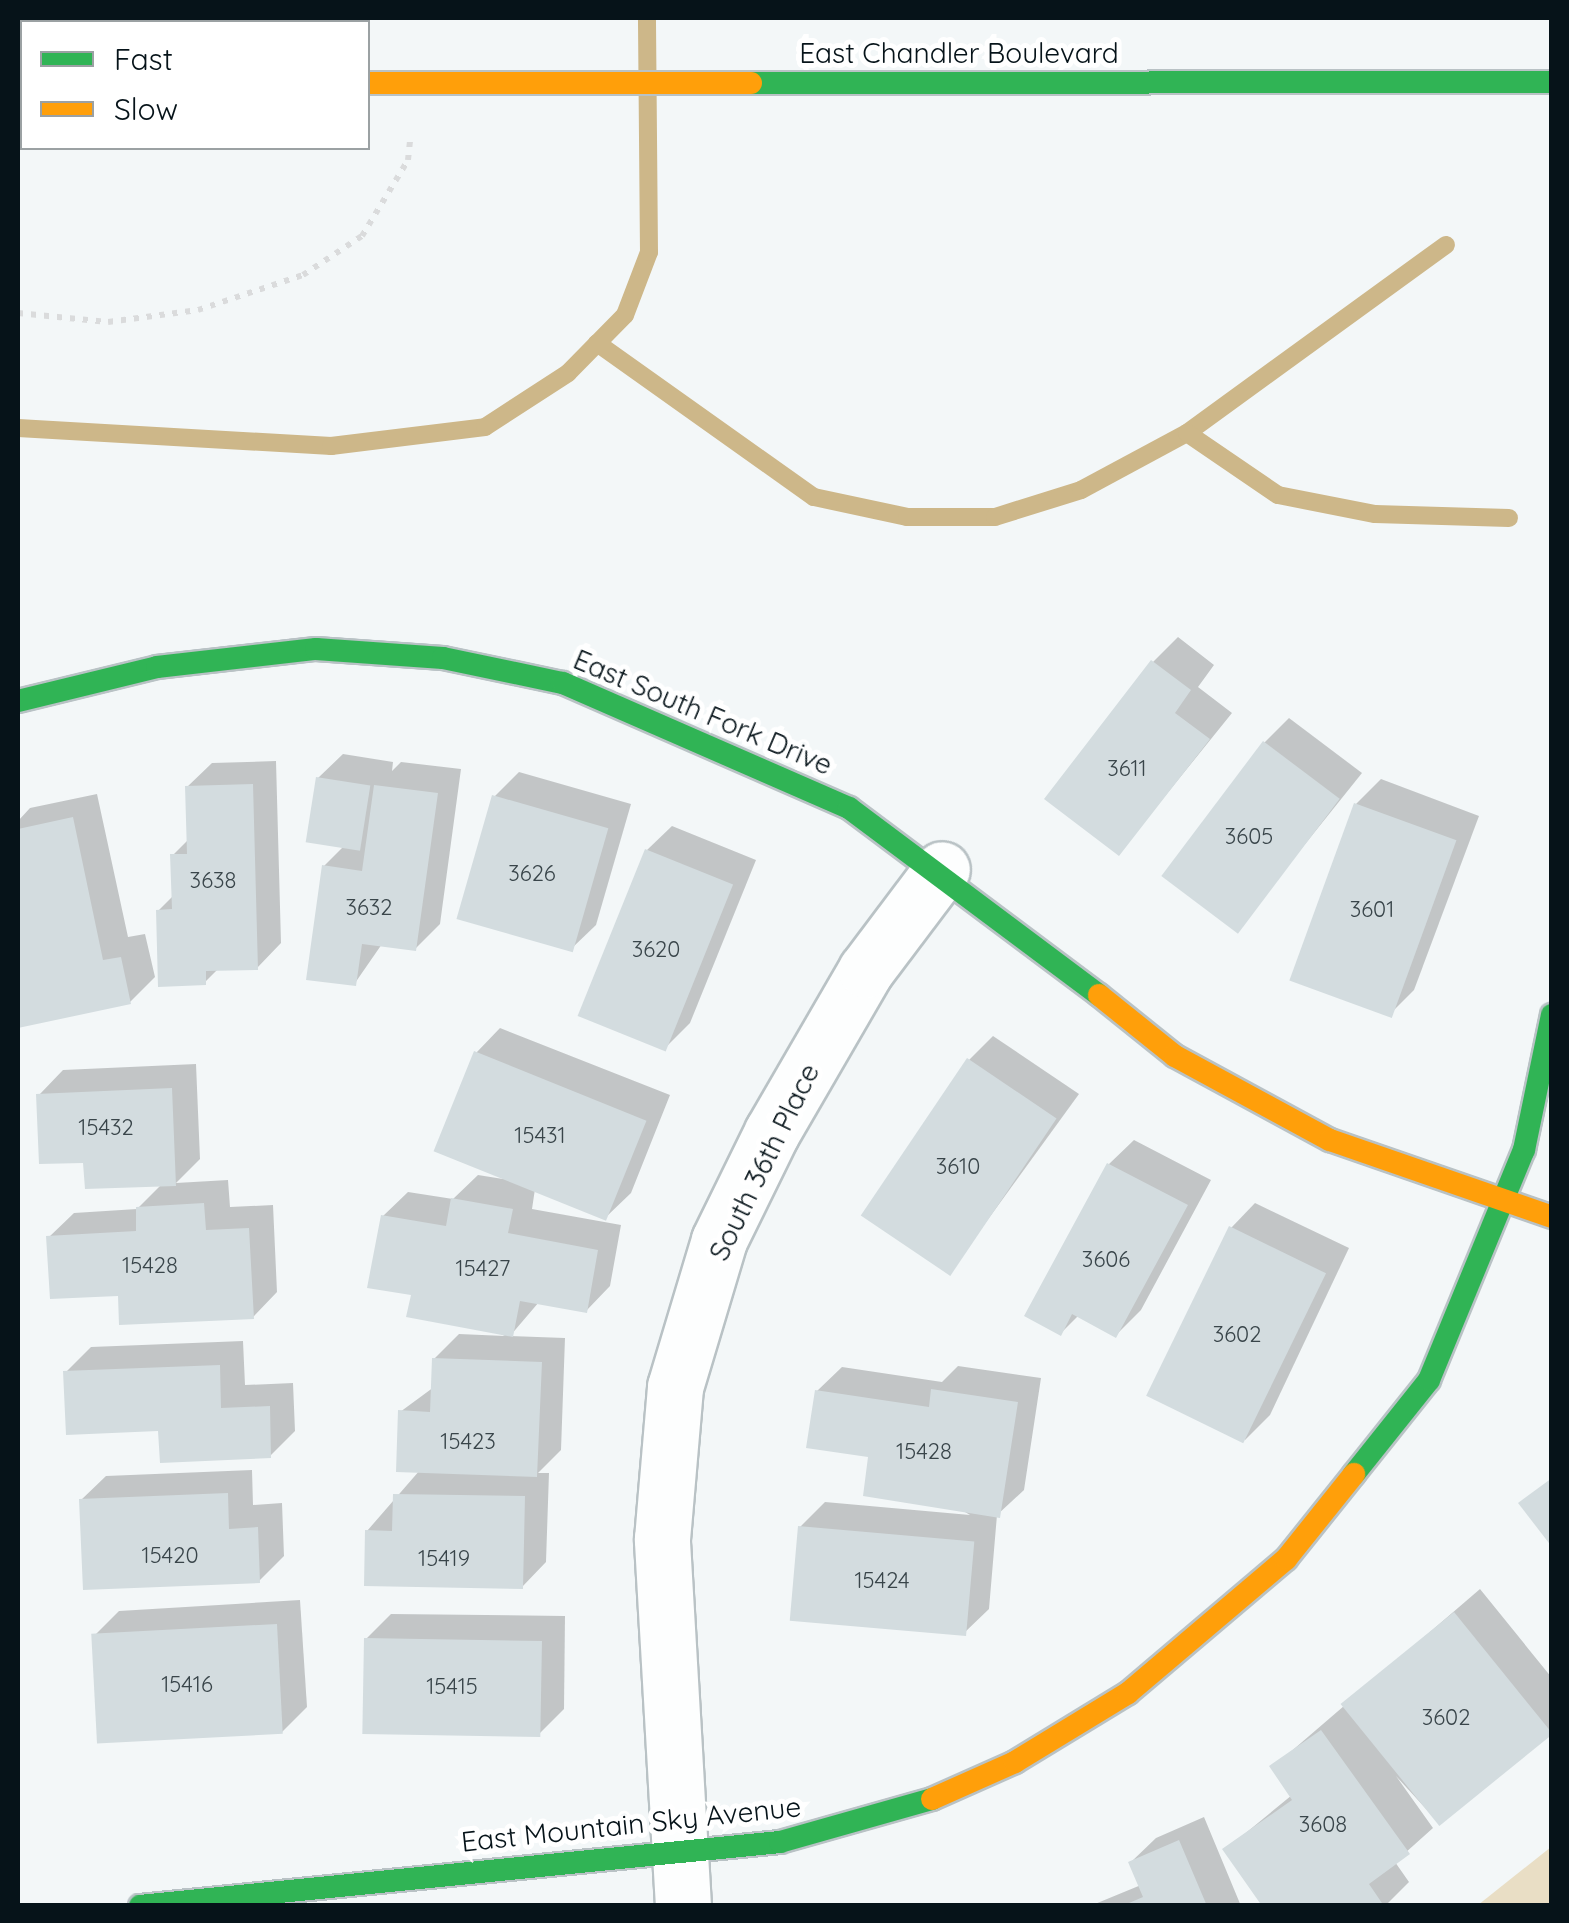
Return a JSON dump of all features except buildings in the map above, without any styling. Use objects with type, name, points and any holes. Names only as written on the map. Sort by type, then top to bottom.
[{"type":"street","name":"East Chandler Boulevard","points":[[370,84],[1552,82]]},
{"type":"street","name":"East South Fork Drive","points":[[18,701],[157,667],[316,649],[443,658],[563,683],[744,756],[849,808],[942,869],[1175,1056],[1330,1140],[1552,1217]]},
{"type":"street","name":"South 36th Place","points":[[683,1906],[676,1852],[662,1539],[675,1387],[719,1240],[772,1132],[866,970],[942,869]]},
{"type":"street","name":"East Mountain Sky Avenue","points":[[140,1906],[780,1842],[893,1816],[1014,1762],[1211,1630],[1360,1477],[1429,1380],[1504,1203],[1552,1015]]},
{"type":"path","points":[[18,313],[108,322],[198,310],[303,274],[362,236],[408,160],[413,84]]},
{"type":"shaded area","points":[[1551,1847],[1551,1905],[1478,1905]]},
{"type":"waterway","points":[[18,428],[331,446],[485,427],[568,373],[625,315],[649,252],[647,18]]},
{"type":"waterway","points":[[597,343],[814,497],[907,517],[995,517],[1081,490],[1187,433],[1446,245]]},
{"type":"waterway","points":[[1187,433],[1278,495],[1375,514],[1509,518]]},
{"type":"traffic: fast","points":[[751,83],[1552,82]]},
{"type":"traffic: fast","points":[[18,701],[157,667],[316,649],[443,658],[563,683],[849,808],[1099,995]]},
{"type":"traffic: fast","points":[[1354,1474],[1429,1380],[1524,1150],[1552,1015]]},
{"type":"traffic: fast","points":[[140,1906],[780,1842],[932,1799]]},
{"type":"traffic: slow","points":[[370,83],[751,83]]},
{"type":"traffic: slow","points":[[1099,995],[1175,1056],[1330,1140],[1552,1217]]},
{"type":"traffic: slow","points":[[932,1799],[1015,1762],[1128,1693],[1286,1559],[1354,1474]]}]
